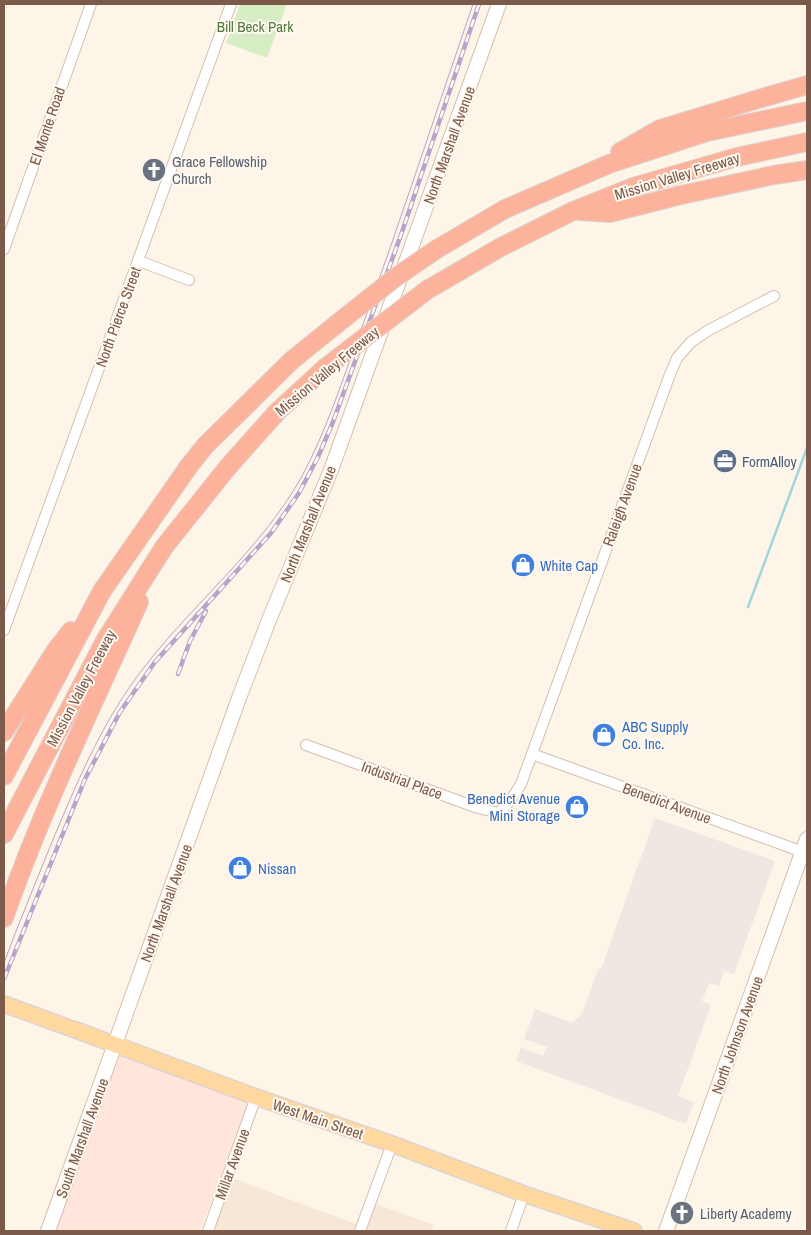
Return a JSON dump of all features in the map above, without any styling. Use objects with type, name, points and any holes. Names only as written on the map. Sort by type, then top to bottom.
[{"type":"highway","points":[[558,186],[660,130],[807,85]]},
{"type":"highway","name":"Mission Valley Freeway","points":[[4,776],[102,591],[143,530],[205,446],[291,361],[338,322],[437,249],[505,209],[608,164],[707,132],[807,111]]},
{"type":"highway","name":"Mission Valley Freeway","points":[[4,834],[106,639],[164,547],[228,467],[277,412],[325,368],[427,290],[501,247],[573,211],[633,187],[737,156],[807,142]]},
{"type":"highway","points":[[573,211],[610,213],[756,179],[807,170]]},
{"type":"highway","points":[[4,918],[58,780],[164,547]]},
{"type":"highway","points":[[4,732],[56,650],[102,591]]},
{"type":"main road","name":"North Marshall Avenue","points":[[116,1044],[239,698],[331,470],[499,4]]},
{"type":"main road","name":"North Johnson Avenue","points":[[666,1231],[805,846]]},
{"type":"main road","name":"West Main Street","points":[[4,1004],[256,1097],[392,1144],[524,1194],[634,1231]]},
{"type":"main road","name":"South Marshall Avenue","points":[[48,1231],[116,1044]]},
{"type":"street","name":"El Monte Road","points":[[4,249],[91,4]]},
{"type":"street","name":"North Pierce Street","points":[[4,630],[232,4]]},
{"type":"street","points":[[139,261],[189,280]]},
{"type":"street","name":"Raleigh Avenue","points":[[499,813],[510,801],[521,784],[668,377],[677,358],[691,342],[709,330],[774,296]]},
{"type":"street","name":"Industrial Place","points":[[306,745],[478,808],[499,813]]},
{"type":"street","name":"Benedict Avenue","points":[[532,754],[805,846]]},
{"type":"street","name":"Millar Avenue","points":[[208,1231],[256,1097]]},
{"type":"street","points":[[360,1231],[392,1144]]},
{"type":"street","points":[[510,1231],[524,1194]]},
{"type":"shaded area","points":[[655,818],[775,861],[734,974],[724,971],[719,986],[709,983],[702,1001],[711,1005],[678,1096],[694,1102],[686,1124],[516,1061],[521,1047],[543,1056],[547,1047],[524,1039],[535,1009],[572,1023],[582,1014],[598,969],[601,969]]},
{"type":"shaded area","points":[[107,1049],[250,1099],[200,1231],[41,1231]]},
{"type":"shaded area","points":[[232,1178],[364,1227],[373,1203],[434,1225],[431,1231],[212,1231]]},
{"type":"green space","name":"Bill Beck Park","points":[[240,4],[287,4],[267,58],[226,43]]},
{"type":"waterway","points":[[748,607],[807,448]]},
{"type":"tram line","points":[[4,963],[70,800],[99,737],[123,697],[156,652],[243,556],[284,506],[310,460],[334,404],[405,206],[473,4]]},
{"type":"railway","points":[[4,979],[85,779],[120,712],[155,662],[271,533],[299,493],[318,457],[333,422],[402,232],[479,4]]},
{"type":"railway","points":[[178,674],[190,641],[206,611]]},
{"type":"place","name":"Grace Fellowship Church","points":[[154,170]]},
{"type":"place","name":"FormAlloy","points":[[725,461]]},
{"type":"place","name":"White Cap","points":[[523,565]]},
{"type":"place","name":"ABC Supply Co. Inc.","points":[[604,735]]},
{"type":"place","name":"Benedict Avenue Mini Storage","points":[[577,807]]},
{"type":"place","name":"Nissan","points":[[240,868]]},
{"type":"place","name":"Liberty Academy","points":[[682,1213]]}]
